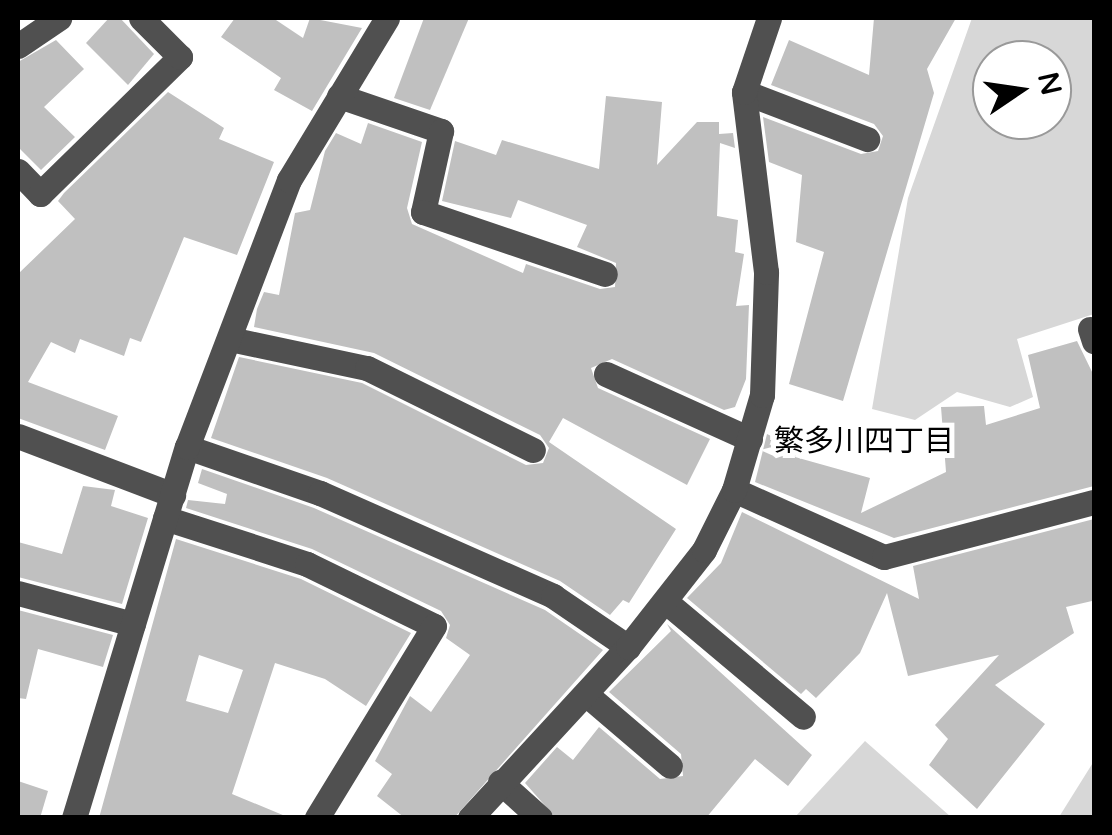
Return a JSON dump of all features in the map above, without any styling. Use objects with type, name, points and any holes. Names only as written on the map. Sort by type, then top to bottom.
[{"type":"street","points":[[18,46],[60,18]]},
{"type":"street","points":[[18,172],[40,194],[180,57],[141,18]]},
{"type":"street","points":[[74,818],[187,447],[289,180],[387,18]]},
{"type":"street","points":[[470,818],[628,648],[704,550],[734,490],[762,395],[766,272],[744,92],[770,18]]},
{"type":"street","points":[[744,92],[867,139]]},
{"type":"street","points":[[339,96],[440,132],[424,212],[605,274]]},
{"type":"street","points":[[230,339],[367,368],[533,450]]},
{"type":"street","points":[[606,374],[750,439]]},
{"type":"street","points":[[18,436],[169,507],[307,564],[434,626],[318,818]]},
{"type":"street","points":[[187,447],[320,493],[553,596],[628,648]]},
{"type":"street","points":[[734,490],[884,557],[1094,502]]},
{"type":"street","points":[[18,593],[133,624]]},
{"type":"street","points":[[665,601],[804,717]]},
{"type":"street","points":[[587,695],[670,766]]},
{"type":"street","points":[[500,782],[540,818]]},
{"type":"shaded area","points":[[972,18],[1094,18],[1094,314],[1017,339],[1033,397],[1010,407],[957,392],[915,420],[872,409],[908,198]]},
{"type":"shaded area","points":[[865,741],[951,817],[795,817]]},
{"type":"shaded area","points":[[1094,761],[1094,817],[1059,817]]},
{"type":"building","points":[[109,18],[120,18],[154,54],[128,85],[86,43]]},
{"type":"building","points":[[235,18],[273,18],[303,38],[310,18],[362,28],[312,111],[274,90],[281,78],[221,37]]},
{"type":"building","points":[[424,18],[469,18],[430,110],[394,98]]},
{"type":"building","points":[[874,18],[956,18],[927,69],[934,93],[843,401],[789,384],[824,252],[796,242],[802,175],[769,162],[763,117],[861,154],[878,151],[883,136],[874,124],[771,85],[789,40],[869,75]]},
{"type":"building","points":[[56,40],[84,69],[44,107],[75,137],[41,170],[18,147],[18,62]]},
{"type":"building","points":[[168,92],[224,128],[219,139],[274,162],[237,255],[184,237],[141,342],[130,338],[124,356],[80,339],[75,353],[51,342],[28,382],[118,416],[105,450],[18,418],[18,274],[75,219],[58,201],[64,193]]},
{"type":"building","points":[[606,96],[662,102],[657,165],[697,122],[719,122],[719,134],[733,133],[735,148],[720,143],[717,216],[738,220],[735,252],[744,254],[736,306],[749,305],[746,379],[735,407],[724,410],[612,359],[591,368],[598,388],[710,439],[687,485],[563,418],[549,442],[676,529],[629,603],[623,600],[610,615],[560,581],[327,478],[211,438],[239,357],[362,383],[526,465],[543,463],[549,448],[540,435],[374,353],[254,327],[257,309],[264,292],[279,295],[295,213],[310,210],[325,151],[336,133],[361,144],[368,123],[422,142],[407,208],[412,224],[523,273],[526,264],[600,289],[615,287],[616,263],[577,247],[587,225],[518,200],[511,218],[442,201],[455,141],[496,155],[502,140],[599,169]]},
{"type":"building","points":[[1077,341],[1094,376],[1094,486],[894,538],[755,482],[767,434],[798,449],[795,457],[870,478],[861,513],[946,472],[941,407],[984,406],[986,425],[1040,408],[1028,355]]},
{"type":"building","points":[[202,469],[314,508],[545,610],[603,650],[454,818],[405,818],[377,796],[392,774],[375,761],[410,696],[431,712],[470,655],[446,638],[450,625],[441,611],[312,549],[186,508],[188,500],[225,504],[227,494],[198,483]]},
{"type":"building","points":[[83,486],[115,490],[111,506],[148,518],[122,604],[18,577],[18,542],[62,554]]},
{"type":"building","points":[[742,512],[919,599],[913,566],[1094,519],[1092,601],[1066,607],[1074,633],[995,685],[1045,724],[977,809],[929,765],[948,739],[935,725],[999,655],[908,676],[887,593],[860,653],[816,698],[806,689],[801,694],[687,598],[721,563]]},
{"type":"building","points":[[176,539],[301,579],[411,633],[366,706],[325,679],[275,663],[232,794],[290,818],[99,818]],"holes":[[[199,655],[243,670],[228,713],[186,701]]]},
{"type":"building","points":[[18,610],[113,635],[103,667],[38,649],[26,699],[18,698]]},
{"type":"building","points":[[667,624],[812,755],[788,786],[755,759],[706,818],[556,818],[525,783],[557,747],[573,760],[599,727],[660,779],[683,776],[681,754],[609,692],[671,631]]},
{"type":"building","points":[[18,781],[48,791],[40,818],[18,818]]},
{"type":"district","name":"繁多川四丁目","points":[[864,442]]}]
